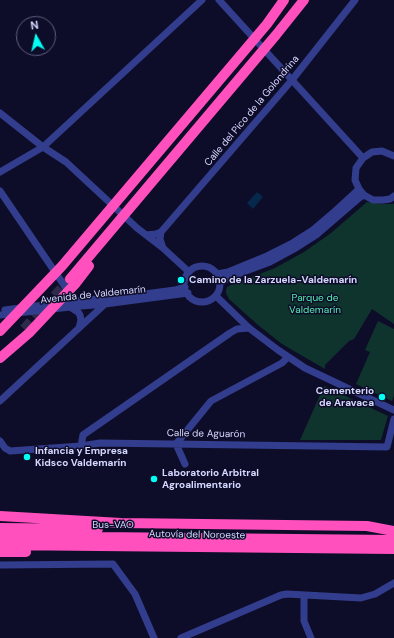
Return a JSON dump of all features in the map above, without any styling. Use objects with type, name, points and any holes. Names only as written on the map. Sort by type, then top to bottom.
[{"type":"highway","points":[[0,331],[45,285],[267,24],[284,0]]},
{"type":"highway","points":[[70,279],[304,0]]},
{"type":"highway","points":[[0,358],[29,333],[76,283],[194,132]]},
{"type":"highway","points":[[1,315],[45,285]]},
{"type":"highway","points":[[0,350],[24,330]]},
{"type":"highway","points":[[0,516],[121,523],[367,526],[394,531]]},
{"type":"highway","points":[[0,520],[52,520]]},
{"type":"highway","name":"Autovía del Noroeste","points":[[0,528],[394,531]]},
{"type":"highway","name":"Bus-VAO","points":[[0,536],[394,540]]},
{"type":"highway","name":"Autovía del Noroeste","points":[[0,545],[394,549]]},
{"type":"highway","points":[[0,552],[176,550],[184,547]]},
{"type":"street","points":[[0,172],[43,147],[202,0]]},
{"type":"street","points":[[219,0],[363,158]]},
{"type":"street","name":"Calle del Pico de la Golondrina","points":[[161,232],[292,80],[355,0]]},
{"type":"street","points":[[0,113],[43,147],[66,162],[137,228],[163,248],[189,272]]},
{"type":"street","points":[[393,154],[382,151],[372,152],[363,158],[356,168],[355,180],[359,189],[364,195],[373,200],[383,200],[394,196]]},
{"type":"street","points":[[217,274],[228,272],[267,256],[291,244],[323,222],[350,199],[359,189]]},
{"type":"street","points":[[0,191],[50,265],[70,303],[78,312],[81,318],[79,328]]},
{"type":"street","points":[[220,283],[230,277],[270,262],[294,249],[316,235],[364,195]]},
{"type":"street","points":[[146,234],[156,234],[161,232],[160,239],[163,248]]},
{"type":"street","points":[[203,266],[212,269],[217,274],[220,283],[216,296],[208,301],[199,302],[191,298],[186,290],[184,280],[189,272],[194,268],[203,266]]},
{"type":"street","name":"Avenida de Valdemarín","points":[[1,315],[70,303],[175,290],[186,290]]},
{"type":"street","name":"Avenida de Valdemarín","points":[[70,303],[105,304],[186,290]]},
{"type":"street","points":[[216,296],[249,328],[305,368],[394,410]]},
{"type":"street","points":[[0,401],[105,304]]},
{"type":"street","points":[[230,334],[236,325],[237,317]]},
{"type":"street","points":[[81,318],[84,320],[89,319]]},
{"type":"street","points":[[81,446],[83,435],[237,329],[249,328]]},
{"type":"street","points":[[185,464],[176,444],[211,401],[282,362],[288,357]]},
{"type":"street","name":"Calle de Aguarón","points":[[0,441],[5,448],[10,451],[81,446],[100,443],[387,447],[394,418]]},
{"type":"street","points":[[0,565],[113,564],[135,594],[154,638]]},
{"type":"street","points":[[181,638],[287,594],[361,598],[375,594],[394,583]]},
{"type":"street","points":[[304,595],[304,621],[312,638]]},
{"type":"green space","name":"Parque de Valdemarín","points":[[367,202],[394,204],[394,324],[372,309],[354,339],[349,341],[325,365],[325,369],[282,344],[258,325],[229,299],[226,290],[227,287],[231,285],[275,268],[304,252],[331,233]]},
{"type":"green space","points":[[378,321],[394,329],[394,395],[392,401],[356,384],[370,352],[365,350]]},
{"type":"green space","points":[[324,386],[388,416],[381,440],[300,440]]},
{"type":"water","points":[[257,192],[263,197],[253,209],[247,203]]},
{"type":"tunnel","points":[[24,329],[70,279]]},
{"type":"place","name":"Camino de la Zarzuela-Valdemarín","points":[[181,280]]},
{"type":"place","name":"Cementerio de Aravaca","points":[[382,397]]},
{"type":"place","name":"Infancia y Empresa Kidsco Valdemarín","points":[[27,457]]},
{"type":"place","name":"Laboratorio Arbitral Agroalimentario","points":[[154,479]]}]
